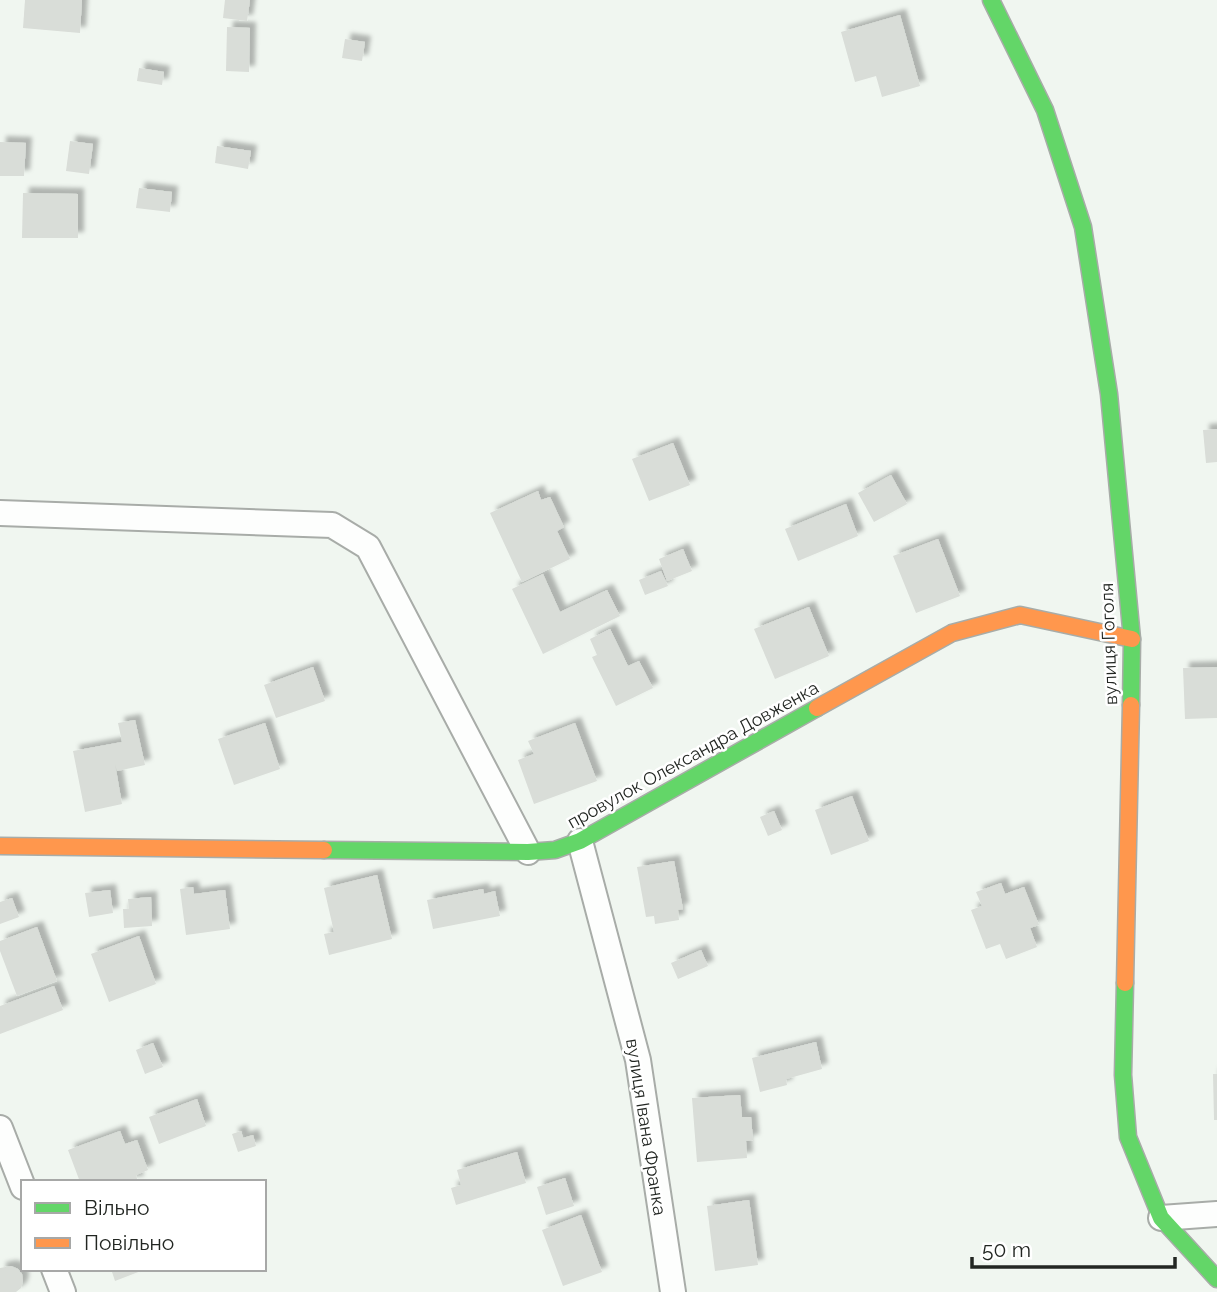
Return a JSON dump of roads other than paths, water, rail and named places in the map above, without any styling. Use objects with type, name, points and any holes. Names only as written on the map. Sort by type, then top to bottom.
[{"type":"street","name":"вулиця Гоголя","points":[[991,0],[1045,110],[1083,227],[1109,394],[1132,639],[1123,1075],[1128,1137],[1161,1218],[1217,1279]]},
{"type":"street","points":[[0,513],[332,525],[368,547],[528,852]]},
{"type":"street","name":"провулок Олександра Довженка","points":[[0,846],[528,852],[555,850],[580,841],[952,633],[1020,615],[1132,639]]},
{"type":"street","name":"вулиця Івана Франка","points":[[580,841],[638,1060],[673,1292]]},
{"type":"street","points":[[0,1128],[21,1183]]},
{"type":"street","points":[[1161,1218],[1217,1214]]},
{"type":"street","points":[[55,1271],[63,1292]]}]
